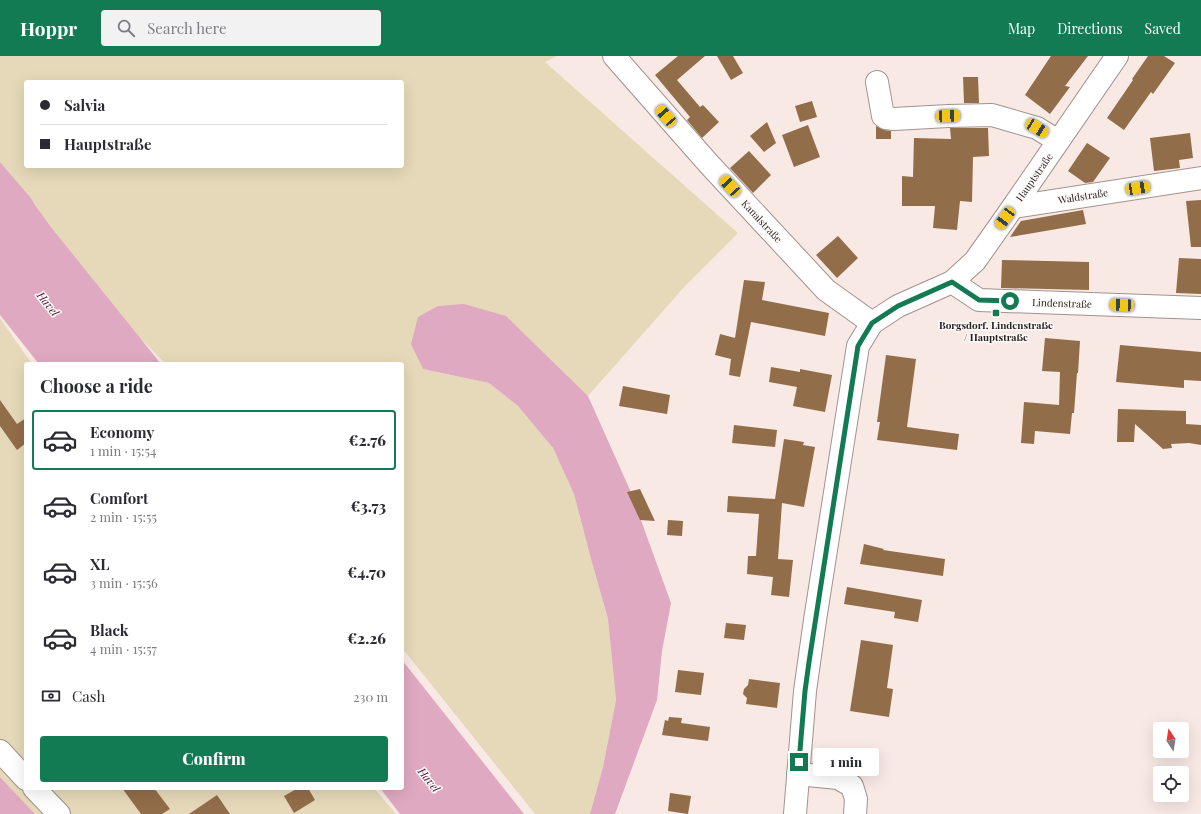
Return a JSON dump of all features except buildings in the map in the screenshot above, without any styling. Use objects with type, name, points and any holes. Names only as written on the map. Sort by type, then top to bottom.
[{"type":"street","name":"Kanalstraße","points":[[614,56],[708,163],[826,290],[872,323]]},
{"type":"street","name":"Hauptstraße","points":[[795,814],[807,677],[858,346],[872,323],[898,306],[952,282],[975,261],[1117,56]]},
{"type":"street","points":[[876,82],[883,116],[886,118],[894,119],[992,115],[1037,128],[1058,141]]},
{"type":"street","name":"Waldstraße","points":[[1013,207],[1201,178]]},
{"type":"street","name":"Lindenstraße","points":[[952,282],[979,300],[1201,308]]},
{"type":"street","points":[[0,751],[24,777]]},
{"type":"street","points":[[798,774],[838,778],[852,786],[856,799],[855,814]]},
{"type":"street","points":[[36,790],[59,814]]},
{"type":"shaded area","points":[[0,56],[557,56],[545,62],[738,233],[686,285],[588,396],[506,317],[423,369],[489,383],[518,406],[553,448],[574,494],[608,619],[616,700],[603,767],[590,814],[535,814],[404,650],[404,362],[164,362],[139,337],[51,227],[31,198],[0,162]]},
{"type":"shaded area","points":[[0,318],[31,362],[24,362],[24,790],[376,790],[396,814],[35,814],[0,777]]},
{"type":"water","name":"Havel","points":[[0,162],[31,198],[51,227],[159,362],[37,362],[0,315]]},
{"type":"water","points":[[464,304],[506,316],[588,396],[630,490],[671,603],[662,651],[657,700],[615,814],[590,814],[603,767],[616,700],[608,619],[574,494],[553,448],[518,406],[489,383],[423,369],[411,344],[418,317],[438,306]]},
{"type":"water","name":"Havel","points":[[404,663],[524,814],[400,814],[382,790],[404,790]]},
{"type":"water","points":[[0,777],[35,814],[0,814]]},
{"type":"place","name":"Borgsdorf, Lindenstraße / Hauptstraße","points":[[996,313]]},
{"type":"route","points":[[799,762],[800,739],[809,662],[858,346],[872,323],[898,306],[952,282],[979,300],[1010,301]]}]
